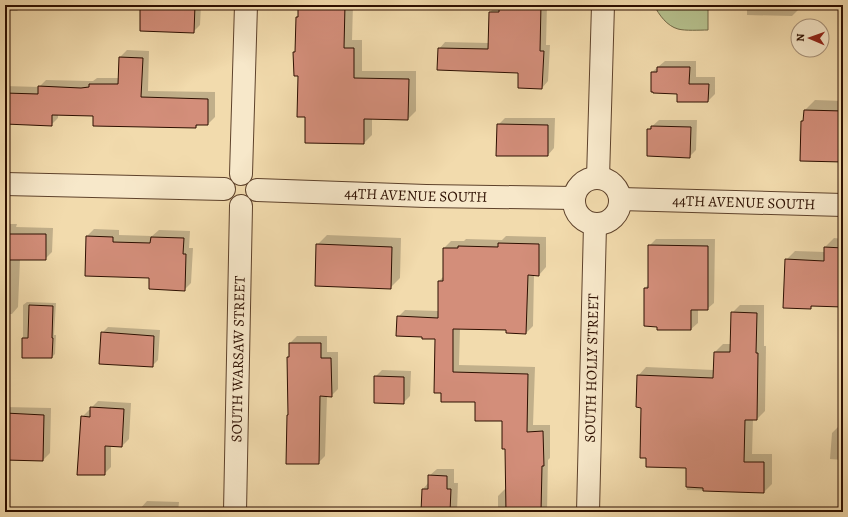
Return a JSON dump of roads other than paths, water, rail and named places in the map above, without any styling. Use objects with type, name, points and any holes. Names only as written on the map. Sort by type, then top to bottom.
[{"type":"street","points":[[241,174],[246,5]]},
{"type":"street","points":[[598,178],[603,5]]},
{"type":"street","points":[[241,174],[248,175],[252,178],[257,190],[255,198],[252,202],[248,205],[237,206],[228,200],[225,196],[224,189],[228,180],[232,176],[241,174]]},
{"type":"street","points":[[598,178],[608,180],[615,186],[619,192],[620,207],[617,214],[612,219],[606,223],[595,225],[584,221],[579,216],[574,209],[574,198],[579,186],[585,181],[598,178]]},
{"type":"street","points":[[5,184],[224,189]]},
{"type":"street","name":"44TH AVENUE SOUTH","points":[[257,190],[426,196],[574,198]]},
{"type":"street","name":"44TH AVENUE SOUTH","points":[[620,199],[843,205]]},
{"type":"street","name":"SOUTH WARSAW STREET","points":[[236,512],[241,206]]},
{"type":"street","name":"SOUTH HOLLY STREET","points":[[588,512],[595,225]]}]
